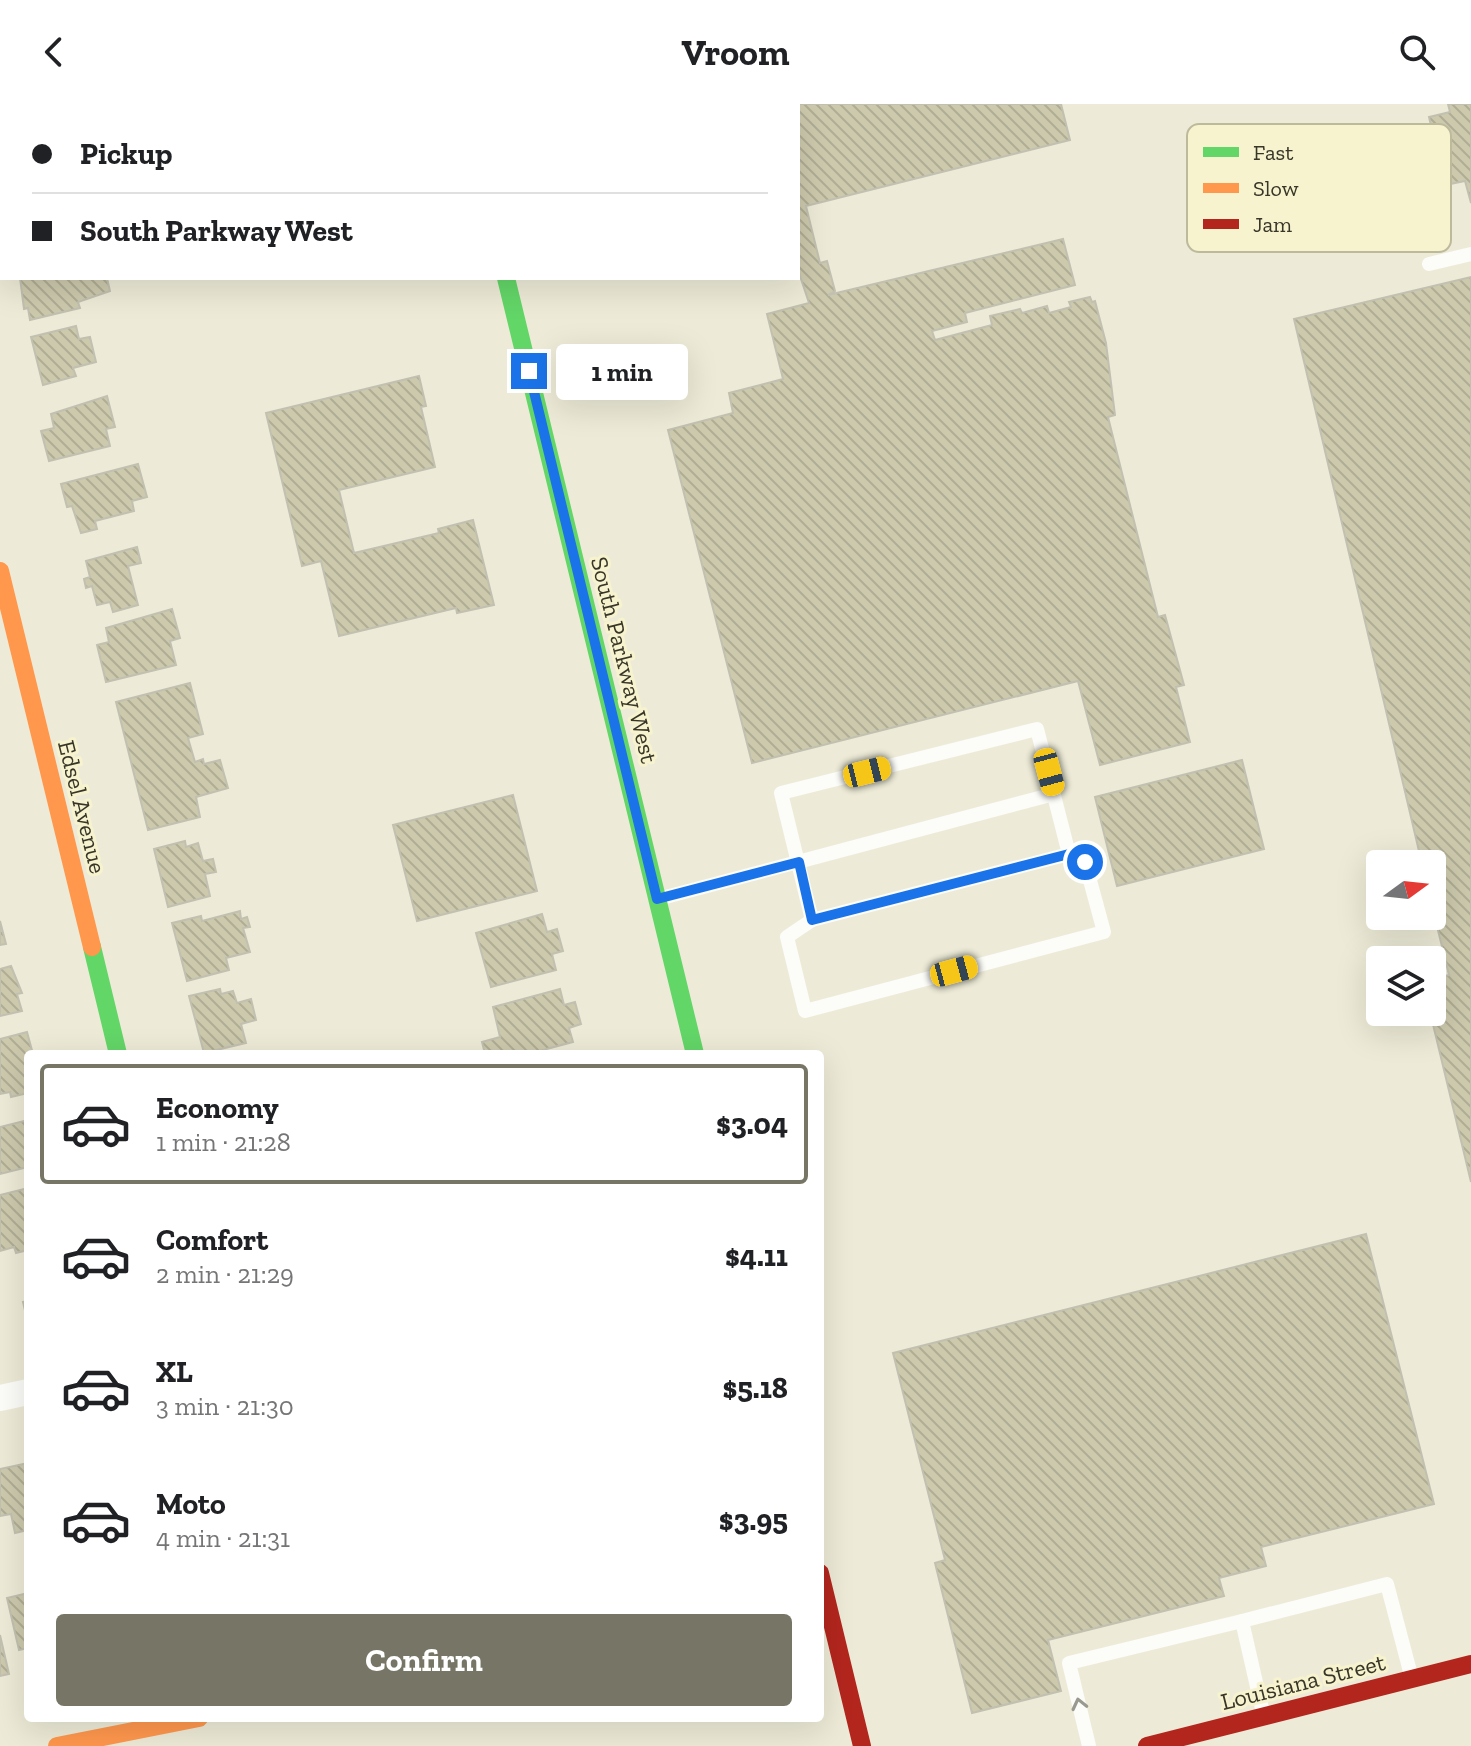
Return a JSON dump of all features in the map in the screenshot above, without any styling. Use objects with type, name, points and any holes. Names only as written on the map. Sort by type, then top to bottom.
[{"type":"street","name":"South Parkway West","points":[[506,280],[694,1050]]},
{"type":"street","name":"Edsel Avenue","points":[[0,571],[117,1050]]},
{"type":"street","points":[[0,1398],[24,1393]]},
{"type":"street","points":[[824,1595],[862,1746]]},
{"type":"street","name":"Louisiana Street","points":[[1147,1746],[1471,1664]]},
{"type":"street","points":[[57,1746],[179,1722]]},
{"type":"lane","points":[[1429,264],[1471,254]]},
{"type":"lane","points":[[812,920],[781,793],[1037,729],[1069,854]]},
{"type":"lane","points":[[657,899],[1054,794]]},
{"type":"lane","points":[[1069,854],[1085,862],[1104,932],[805,1011],[787,937],[812,920],[1069,854]]},
{"type":"lane","points":[[1089,1746],[1069,1663],[1387,1584],[1412,1679]]},
{"type":"lane","points":[[1242,1621],[1264,1716]]},
{"type":"building","points":[[800,104],[1061,104],[1070,140],[806,206],[820,263],[827,261],[835,291],[828,295],[1063,239],[1075,285],[965,313],[967,322],[932,331],[935,340],[992,325],[990,316],[1020,309],[1022,313],[1047,306],[1049,313],[1071,307],[1069,302],[1090,297],[1092,302],[1095,301],[1106,343],[1115,415],[1108,417],[1158,617],[1165,615],[1184,685],[1176,687],[1190,742],[1100,765],[1078,681],[752,763],[668,430],[733,413],[729,393],[783,379],[767,314],[809,303],[800,276]]},
{"type":"building","points":[[1448,104],[1471,104],[1471,203],[1465,181],[1451,184],[1451,124],[1431,124],[1429,117],[1450,112]]},
{"type":"building","points":[[1471,277],[1471,1182],[1433,1026],[1446,1026],[1446,976],[1449,975],[1446,946],[1442,946],[1438,930],[1446,930],[1446,850],[1419,850],[1294,319]]},
{"type":"building","points":[[20,280],[107,280],[110,291],[78,302],[80,308],[30,320],[28,308],[24,309]]},
{"type":"building","points":[[76,326],[79,339],[90,337],[96,362],[73,368],[76,376],[43,385],[31,337]]},
{"type":"building","points":[[419,376],[426,406],[421,407],[435,467],[339,490],[354,553],[439,533],[438,529],[473,520],[494,605],[457,613],[456,608],[339,636],[321,561],[302,566],[266,413]]},
{"type":"building","points":[[107,396],[115,427],[106,429],[110,446],[49,461],[41,431],[54,428],[51,414]]},
{"type":"building","points":[[138,464],[147,497],[132,501],[134,511],[95,521],[97,529],[81,533],[72,506],[67,507],[61,484]]},
{"type":"building","points":[[137,547],[141,563],[128,566],[138,605],[113,612],[110,602],[97,605],[92,586],[86,588],[84,579],[90,577],[86,561]]},
{"type":"building","points":[[172,609],[180,638],[170,641],[176,665],[106,682],[97,645],[109,642],[106,628]]},
{"type":"building","points":[[190,683],[203,734],[188,738],[195,762],[203,759],[204,764],[220,760],[228,788],[196,797],[200,817],[148,830],[116,702]]},
{"type":"building","points":[[1242,760],[1264,849],[1117,886],[1095,797]]},
{"type":"building","points":[[513,795],[537,891],[417,921],[393,825]]},
{"type":"building","points":[[185,841],[186,847],[198,843],[203,861],[213,859],[216,872],[205,874],[210,896],[168,907],[154,849]]},
{"type":"building","points":[[240,911],[241,919],[247,917],[250,927],[243,928],[250,952],[226,958],[229,970],[187,981],[172,923],[201,916],[202,921]]},
{"type":"building","points":[[542,914],[547,932],[557,929],[563,951],[552,954],[556,970],[491,987],[476,933]]},
{"type":"building","points":[[0,921],[6,944],[0,945]]},
{"type":"building","points":[[11,966],[22,993],[17,994],[22,1011],[0,1016],[0,969]]},
{"type":"building","points":[[220,989],[221,994],[233,991],[237,1003],[251,999],[256,1020],[241,1024],[246,1043],[203,1050],[189,996]]},
{"type":"building","points":[[560,989],[564,1005],[575,1002],[581,1024],[569,1028],[573,1042],[543,1050],[484,1050],[482,1042],[500,1037],[493,1007]]},
{"type":"building","points":[[27,1032],[32,1050],[24,1050],[24,1094],[11,1097],[10,1092],[0,1094],[0,1039]]},
{"type":"building","points":[[24,1121],[24,1168],[0,1174],[0,1127]]},
{"type":"building","points":[[24,1189],[24,1251],[16,1253],[14,1247],[0,1251],[0,1195]]},
{"type":"building","points":[[1366,1234],[1434,1504],[1261,1547],[1266,1566],[1219,1578],[1224,1596],[1048,1640],[1061,1691],[972,1713],[935,1563],[945,1560],[893,1353]]},
{"type":"building","points":[[24,1464],[24,1531],[15,1533],[11,1514],[0,1516],[0,1469]]},
{"type":"building","points":[[24,1594],[24,1649],[19,1650],[7,1598]]},
{"type":"building","points":[[0,1635],[9,1674],[0,1676]]},
{"type":"traffic: fast","points":[[506,280],[694,1050]]},
{"type":"traffic: fast","points":[[92,947],[117,1050]]},
{"type":"traffic: slow","points":[[0,571],[92,947]]},
{"type":"traffic: slow","points":[[57,1746],[179,1722]]},
{"type":"traffic: jam","points":[[824,1589],[862,1746]]},
{"type":"traffic: jam","points":[[1147,1746],[1471,1664]]},
{"type":"route","points":[[529,371],[657,899],[799,862],[812,920],[1069,854],[1085,862]]}]
